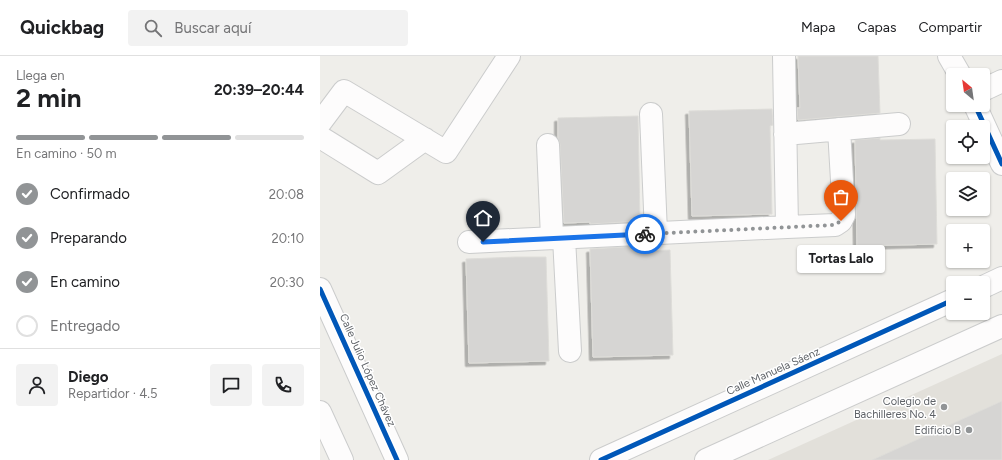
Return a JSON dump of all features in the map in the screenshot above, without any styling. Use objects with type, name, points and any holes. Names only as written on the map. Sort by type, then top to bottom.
[{"type":"street","points":[[320,123],[344,91],[446,152],[509,56]]},
{"type":"street","points":[[784,56],[787,227]]},
{"type":"street","points":[[949,56],[956,68]]},
{"type":"street","points":[[990,87],[1002,81]]},
{"type":"street","points":[[979,112],[1002,164]]},
{"type":"street","points":[[651,114],[656,233]]},
{"type":"street","points":[[786,134],[899,124]]},
{"type":"street","points":[[469,242],[834,225],[841,221],[844,215],[839,129]]},
{"type":"street","points":[[320,137],[378,173],[425,139]]},
{"type":"street","points":[[548,146],[570,351]]},
{"type":"street","points":[[990,283],[1002,278]]},
{"type":"street","name":"Calle Julio López Chávez","points":[[320,289],[397,460]]},
{"type":"street","name":"Calle Manuela Sáenz","points":[[601,460],[946,303]]},
{"type":"street","points":[[706,460],[1002,326]]},
{"type":"street","points":[[320,412],[342,460]]},
{"type":"shaded area","name":"Colegio de Bachilleres No. 4","points":[[1002,354],[1002,460],[768,460]]},
{"type":"building","points":[[798,56],[878,56],[880,113],[798,120],[797,108],[800,108]]},
{"type":"building","points":[[772,109],[773,125],[770,126],[772,214],[692,216],[689,111]]},
{"type":"building","points":[[638,116],[640,221],[590,224],[590,222],[564,223],[558,118]]},
{"type":"building","points":[[880,138],[880,140],[935,139],[937,244],[857,246],[855,140]]},
{"type":"building","points":[[641,246],[641,251],[670,250],[673,355],[593,357],[590,249]]},
{"type":"building","points":[[546,257],[549,361],[469,363],[466,259]]},
{"type":"building","name":"Edificio B","points":[[1002,401],[1002,460],[872,460]]},
{"type":"cycle path","points":[[978,112],[1002,164]]},
{"type":"cycle path","points":[[320,289],[397,460]]},
{"type":"cycle path","points":[[601,460],[946,303]]},
{"type":"way so far","points":[[645,234],[834,225],[841,221]]},
{"type":"place","name":"Tortas Lalo","points":[[841,221]]},
{"type":"place","name":"Colegio de Bachilleres No. 4","points":[[944,407]]},
{"type":"place","name":"Edificio B","points":[[969,430]]},
{"type":"route","points":[[483,242],[645,234]]}]
